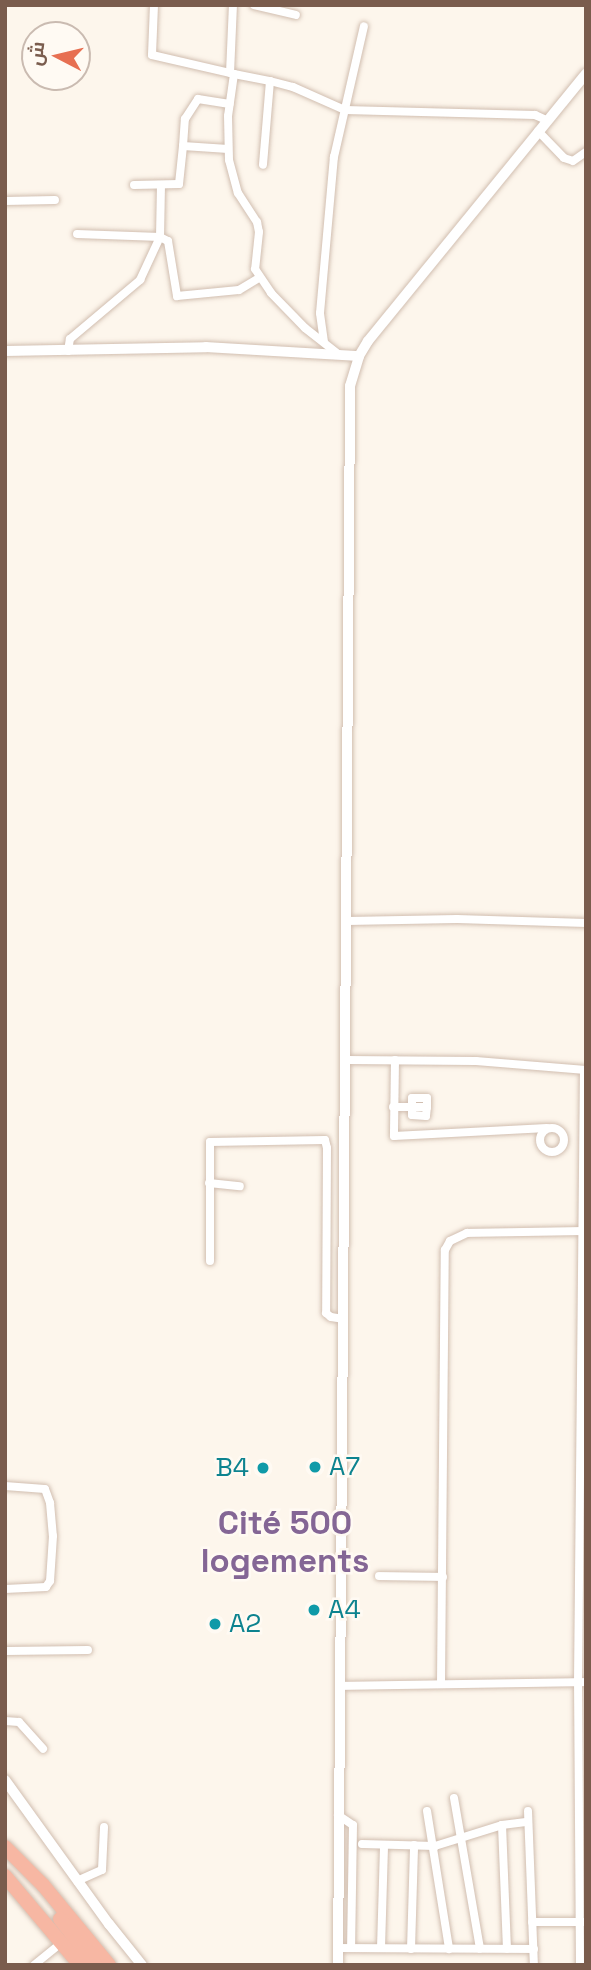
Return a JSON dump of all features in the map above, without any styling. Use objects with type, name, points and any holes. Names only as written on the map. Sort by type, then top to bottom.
[{"type":"highway","points":[[5,1847],[43,1885],[110,1965]]},
{"type":"highway","points":[[5,1857],[96,1965]]},
{"type":"highway","points":[[5,1876],[80,1965]]},
{"type":"highway","points":[[5,1891],[68,1965]]},
{"type":"main road","points":[[338,1965],[338,1686],[346,1060],[350,386],[359,356],[377,329],[586,74]]},
{"type":"main road","points":[[5,1780],[77,1881],[142,1965]]},
{"type":"street","points":[[154,5],[152,55],[293,87],[345,110],[535,115],[546,120]]},
{"type":"street","points":[[233,5],[228,149],[238,193],[257,222],[259,243],[254,261],[259,278],[305,328],[338,354]]},
{"type":"street","points":[[254,5],[296,15]]},
{"type":"street","points":[[324,342],[320,313],[334,157],[364,26]]},
{"type":"street","points":[[263,165],[270,82]]},
{"type":"street","points":[[134,186],[180,184],[185,119],[198,99],[230,104]]},
{"type":"street","points":[[538,131],[564,158],[573,160],[586,152]]},
{"type":"street","points":[[183,146],[228,149]]},
{"type":"street","points":[[68,351],[71,339],[141,280],[160,237],[161,185]]},
{"type":"street","points":[[5,201],[55,200]]},
{"type":"street","points":[[77,234],[160,237],[168,241],[177,296],[239,290],[259,278]]},
{"type":"street","points":[[5,351],[206,347],[359,356]]},
{"type":"street","points":[[347,921],[457,919],[586,923]]},
{"type":"street","points":[[395,1059],[394,1136],[547,1128]]},
{"type":"street","points":[[346,1060],[476,1061],[585,1070],[580,1231],[583,1922],[580,1965]]},
{"type":"street","points":[[393,1107],[412,1107],[412,1115],[426,1116],[426,1107]]},
{"type":"street","points":[[210,1261],[209,1144],[212,1140],[325,1140],[326,1313],[343,1320]]},
{"type":"street","points":[[209,1183],[240,1186]]},
{"type":"street","points":[[441,1683],[445,1250],[450,1241],[467,1234],[580,1231]]},
{"type":"street","points":[[5,1486],[45,1489],[50,1503],[53,1536],[50,1581],[46,1587],[5,1589]]},
{"type":"street","points":[[379,1576],[443,1577]]},
{"type":"street","points":[[5,1651],[88,1650]]},
{"type":"street","points":[[338,1686],[582,1682]]},
{"type":"street","points":[[5,1721],[19,1722],[43,1749]]},
{"type":"street","points":[[454,1798],[480,1949]]},
{"type":"street","points":[[427,1811],[435,1846],[449,1949]]},
{"type":"street","points":[[528,1811],[534,1965]]},
{"type":"street","points":[[338,1815],[353,1825],[351,1948]]},
{"type":"street","points":[[362,1844],[435,1846],[502,1825],[528,1822]]},
{"type":"street","points":[[502,1825],[507,1949]]},
{"type":"street","points":[[77,1881],[102,1870],[104,1827]]},
{"type":"street","points":[[381,1948],[384,1844]]},
{"type":"street","points":[[338,1847],[353,1846]]},
{"type":"street","points":[[411,1949],[414,1846]]},
{"type":"street","points":[[338,1868],[352,1868]]},
{"type":"street","points":[[533,1922],[583,1922]]},
{"type":"street","points":[[34,1965],[55,1948]]},
{"type":"street","points":[[338,1948],[534,1949]]},
{"type":"place","name":"A7","points":[[315,1467]]},
{"type":"place","name":"B4","points":[[263,1468]]},
{"type":"place","name":"A4","points":[[314,1610]]},
{"type":"place","name":"A2","points":[[215,1624]]},
{"type":"district","name":"Cité 500 logements","points":[[285,1543]]}]
